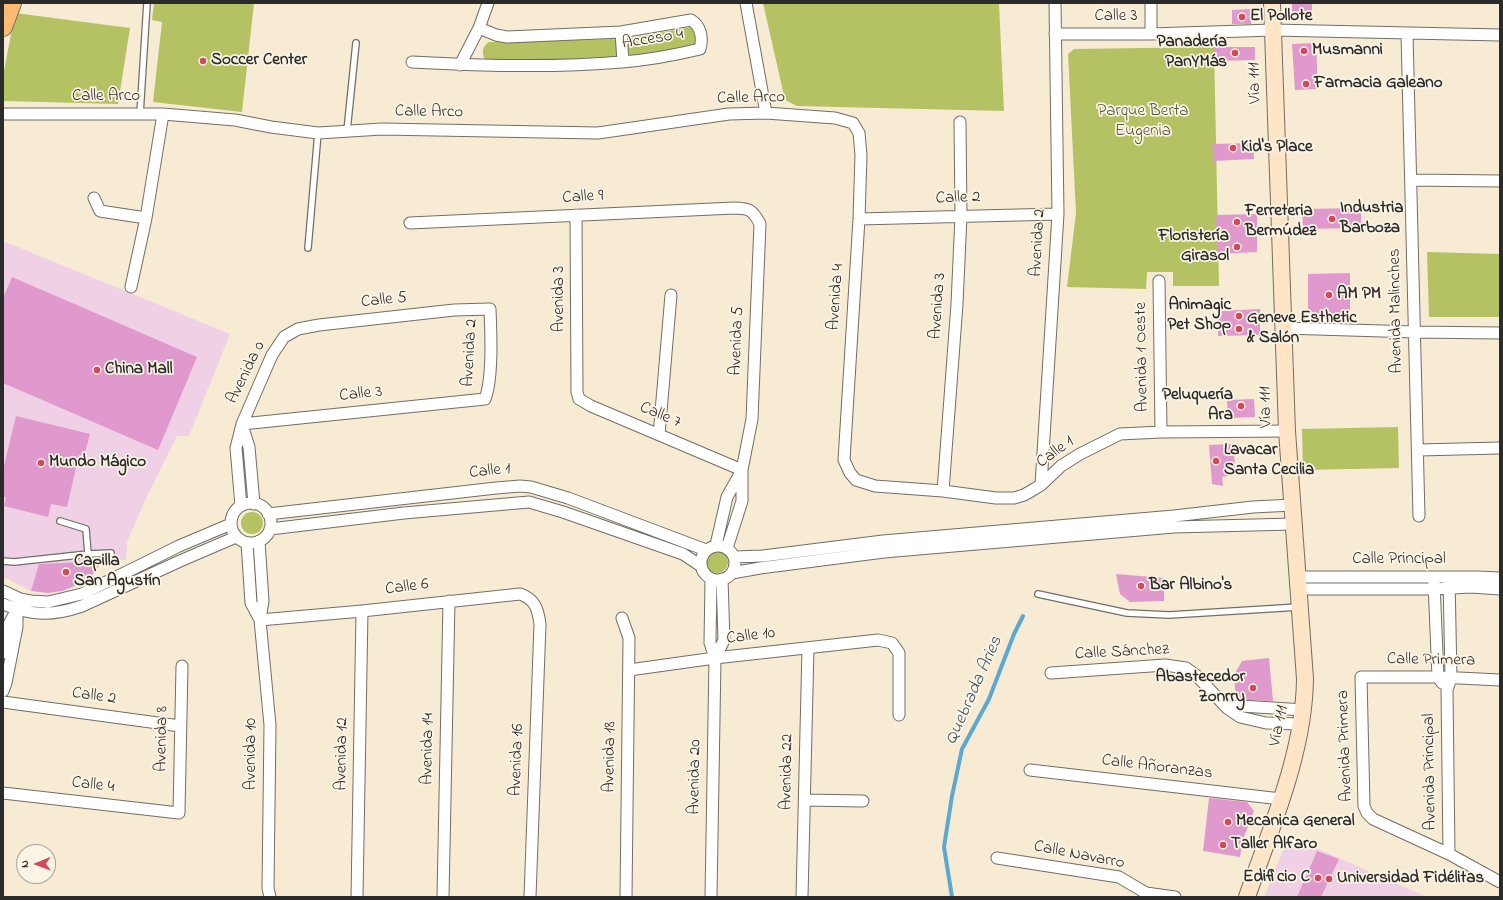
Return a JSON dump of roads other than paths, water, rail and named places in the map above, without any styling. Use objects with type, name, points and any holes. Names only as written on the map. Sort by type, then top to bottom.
[{"type":"main road","points":[[3,27],[12,3]]},
{"type":"main road","name":"Vía 111","points":[[1247,897],[1281,799],[1298,744],[1305,679],[1287,431],[1272,3]]},
{"type":"street","points":[[460,65],[480,28],[488,3]]},
{"type":"street","points":[[746,3],[766,113]]},
{"type":"street","name":"Avenida 2","points":[[1041,485],[1058,214],[1055,3]]},
{"type":"street","points":[[1151,3],[1151,34]]},
{"type":"street","name":"Acceso 4","points":[[412,62],[460,65],[581,64],[623,62],[700,49],[702,43],[700,30],[691,20],[621,32],[507,37],[496,35],[480,28]]},
{"type":"street","points":[[1273,30],[1500,35]]},
{"type":"street","name":"Calle 3","points":[[1056,34],[1151,34],[1273,30]]},
{"type":"street","points":[[621,32],[623,62]]},
{"type":"street","name":"Avenida Malinches","points":[[1407,34],[1419,516]]},
{"type":"street","name":"Calle Arco","points":[[3,114],[163,114],[235,120],[271,127],[318,133],[382,129],[598,133],[729,114],[766,113],[835,118],[853,123]]},
{"type":"street","points":[[131,287],[146,218],[163,114]]},
{"type":"street","name":"Avenida 3","points":[[943,491],[957,304],[961,216],[960,122]]},
{"type":"street","name":"Avenida 4","points":[[850,473],[844,460],[859,219],[861,155],[859,133],[853,123]]},
{"type":"street","points":[[1411,180],[1500,181]]},
{"type":"street","points":[[94,198],[100,211],[146,218]]},
{"type":"street","name":"Calle 9","points":[[410,223],[734,208],[746,208],[755,214]]},
{"type":"street","name":"Avenida 5","points":[[721,550],[727,497],[742,470],[752,418],[760,224],[755,214]]},
{"type":"street","name":"Calle 2","points":[[859,219],[1058,214]]},
{"type":"street","name":"Avenida 3","points":[[576,215],[577,384]]},
{"type":"street","name":"Avenida 1 Oeste","points":[[1159,281],[1161,432]]},
{"type":"street","points":[[659,434],[671,294]]},
{"type":"street","name":"Avenida 2","points":[[485,399],[489,388],[490,309]]},
{"type":"street","name":"Calle 5","points":[[284,337],[298,329],[319,325],[454,310],[490,309]]},
{"type":"street","points":[[1284,328],[1500,333]]},
{"type":"street","name":"Avenida 0","points":[[241,506],[236,448],[242,424],[272,355],[284,337]]},
{"type":"street","name":"Calle 7","points":[[577,384],[579,399],[591,406],[742,470]]},
{"type":"street","name":"Calle 3","points":[[242,424],[485,399]]},
{"type":"street","name":"Avenida 0","points":[[242,424],[249,447],[254,504]]},
{"type":"street","name":"Calle 1","points":[[850,473],[856,480],[875,486],[943,491],[996,498],[1014,498],[1024,495],[1041,485],[1062,466],[1080,454],[1120,434],[1161,432],[1287,431]]},
{"type":"street","points":[[1418,450],[1500,448]]},
{"type":"street","name":"Calle 1","points":[[268,514],[520,486],[531,487],[568,498],[721,550]]},
{"type":"street","points":[[563,512],[568,498]]},
{"type":"street","points":[[403,500],[404,513]]},
{"type":"street","name":"Calle 1","points":[[270,529],[404,513],[529,502],[563,512],[683,554],[701,566]]},
{"type":"street","points":[[248,503],[254,504],[260,505],[268,514],[270,529],[264,538],[259,541],[247,543],[236,537],[233,533],[231,524],[234,513],[241,506],[248,503]]},
{"type":"street","points":[[1174,522],[1253,507],[1293,505]]},
{"type":"street","points":[[884,546],[760,568],[711,579],[706,576],[701,566],[702,554],[721,550],[763,556],[1174,522],[1294,524]]},
{"type":"street","points":[[3,591],[31,601],[48,602],[82,594],[179,546],[231,524]]},
{"type":"street","points":[[3,604],[17,610],[36,614],[53,614],[82,606],[236,537]]},
{"type":"street","name":"Avenida 10","points":[[259,541],[263,601],[260,620],[270,725],[269,892]]},
{"type":"street","name":"Avenida 10","points":[[247,543],[251,603],[260,620]]},
{"type":"street","points":[[715,658],[724,640],[727,576],[734,568],[721,550]]},
{"type":"street","points":[[119,576],[125,586]]},
{"type":"street","points":[[1434,577],[1438,677]]},
{"type":"street","name":"Calle Principal","points":[[1298,583],[1434,577],[1500,578]]},
{"type":"street","name":"Avenida Principal","points":[[1449,577],[1451,678],[1447,690],[1449,854]]},
{"type":"street","points":[[711,579],[710,643],[715,658]]},
{"type":"street","name":"Calle Principal","points":[[1298,583],[1434,589],[1471,587],[1500,589]]},
{"type":"street","name":"Calle 6","points":[[260,620],[520,594],[528,597],[534,604],[538,610],[540,624]]},
{"type":"street","points":[[3,691],[6,684],[17,627],[17,610],[20,598]]},
{"type":"street","name":"Avenida 14","points":[[443,897],[449,601]]},
{"type":"street","points":[[3,653],[9,624],[17,610]]},
{"type":"street","name":"Avenida 12","points":[[358,897],[362,611]]},
{"type":"street","name":"Avenida 18","points":[[622,618],[629,638],[626,897]]},
{"type":"street","name":"Avenida 16","points":[[530,897],[540,624]]},
{"type":"street","name":"Calle 10","points":[[629,670],[715,658],[878,640],[892,643],[899,653],[899,715]]},
{"type":"street","name":"Avenida 22","points":[[802,897],[808,648]]},
{"type":"street","name":"Avenida 20","points":[[711,897],[715,658]]},
{"type":"street","name":"Avenida 8","points":[[179,813],[182,666]]},
{"type":"street","name":"Calle Sánchez","points":[[1052,673],[1165,666],[1186,668],[1197,676],[1227,708],[1240,717],[1266,723],[1302,717]]},
{"type":"street","name":"Calle Primera","points":[[1361,677],[1438,677],[1500,680]]},
{"type":"street","name":"Avenida Primera","points":[[1361,677],[1364,806],[1366,813],[1373,819],[1449,854]]},
{"type":"street","name":"Avenida Principal","points":[[1438,677],[1447,690]]},
{"type":"street","name":"Calle 2","points":[[3,702],[180,726]]},
{"type":"street","name":"Calle Añoranzas","points":[[1030,770],[1281,799]]},
{"type":"street","name":"Calle 4","points":[[3,792],[179,813]]},
{"type":"street","points":[[805,800],[863,802]]},
{"type":"street","points":[[1449,854],[1500,882]]},
{"type":"street","name":"Calle Navarro","points":[[997,858],[1119,877],[1146,893],[1175,897]]},
{"type":"lane","points":[[140,114],[147,3]]},
{"type":"lane","points":[[347,131],[356,43]]},
{"type":"lane","points":[[308,248],[318,133]]},
{"type":"lane","points":[[60,521],[86,530],[88,554]]},
{"type":"lane","points":[[3,562],[111,553]]},
{"type":"lane","points":[[1038,594],[1127,614],[1169,615],[1300,607]]},
{"type":"waterway","name":"Quebrada Aries","points":[[952,897],[944,847],[952,796],[962,749],[989,699],[1014,634],[1023,616]]},
{"type":"place","name":"El Pollote","points":[[1242,17]]},
{"type":"place","name":"Musmanni","points":[[1304,51]]},
{"type":"place","name":"Panadería PanYMás","points":[[1235,53]]},
{"type":"place","name":"Soccer Center","points":[[203,61]]},
{"type":"place","name":"Farmacia Galeano","points":[[1306,84]]},
{"type":"place","name":"Kid's Place","points":[[1233,148]]},
{"type":"place","name":"Industria Barboza","points":[[1332,219]]},
{"type":"place","name":"Ferreteria Bermúdez","points":[[1237,222]]},
{"type":"place","name":"Floristería Girasol","points":[[1237,247]]},
{"type":"place","name":"AM PM","points":[[1329,295]]},
{"type":"place","name":"Animagic Pet Shop","points":[[1239,316]]},
{"type":"place","name":"Geneve Esthetic & Salón","points":[[1239,329]]},
{"type":"place","name":"China Mall","points":[[97,370]]},
{"type":"place","name":"Peluquería Ara","points":[[1241,406]]},
{"type":"place","name":"Lavacar Santa Cecilia","points":[[1216,461]]},
{"type":"place","name":"Mundo Mágico","points":[[41,463]]},
{"type":"place","name":"Capilla San Agustín","points":[[66,572]]},
{"type":"place","name":"Bar Albino's","points":[[1141,586]]},
{"type":"place","name":"Abastecedor Zonrry","points":[[1253,688]]},
{"type":"place","name":"Mecanica General","points":[[1228,822]]},
{"type":"place","name":"Taller Alfaro","points":[[1223,845]]},
{"type":"place","name":"Edificio C","points":[[1318,878]]},
{"type":"place","name":"Universidad Fidélitas","points":[[1329,879]]},
{"type":"park label","name":"Parque Berta Eugenia","points":[[1143,122]]}]
